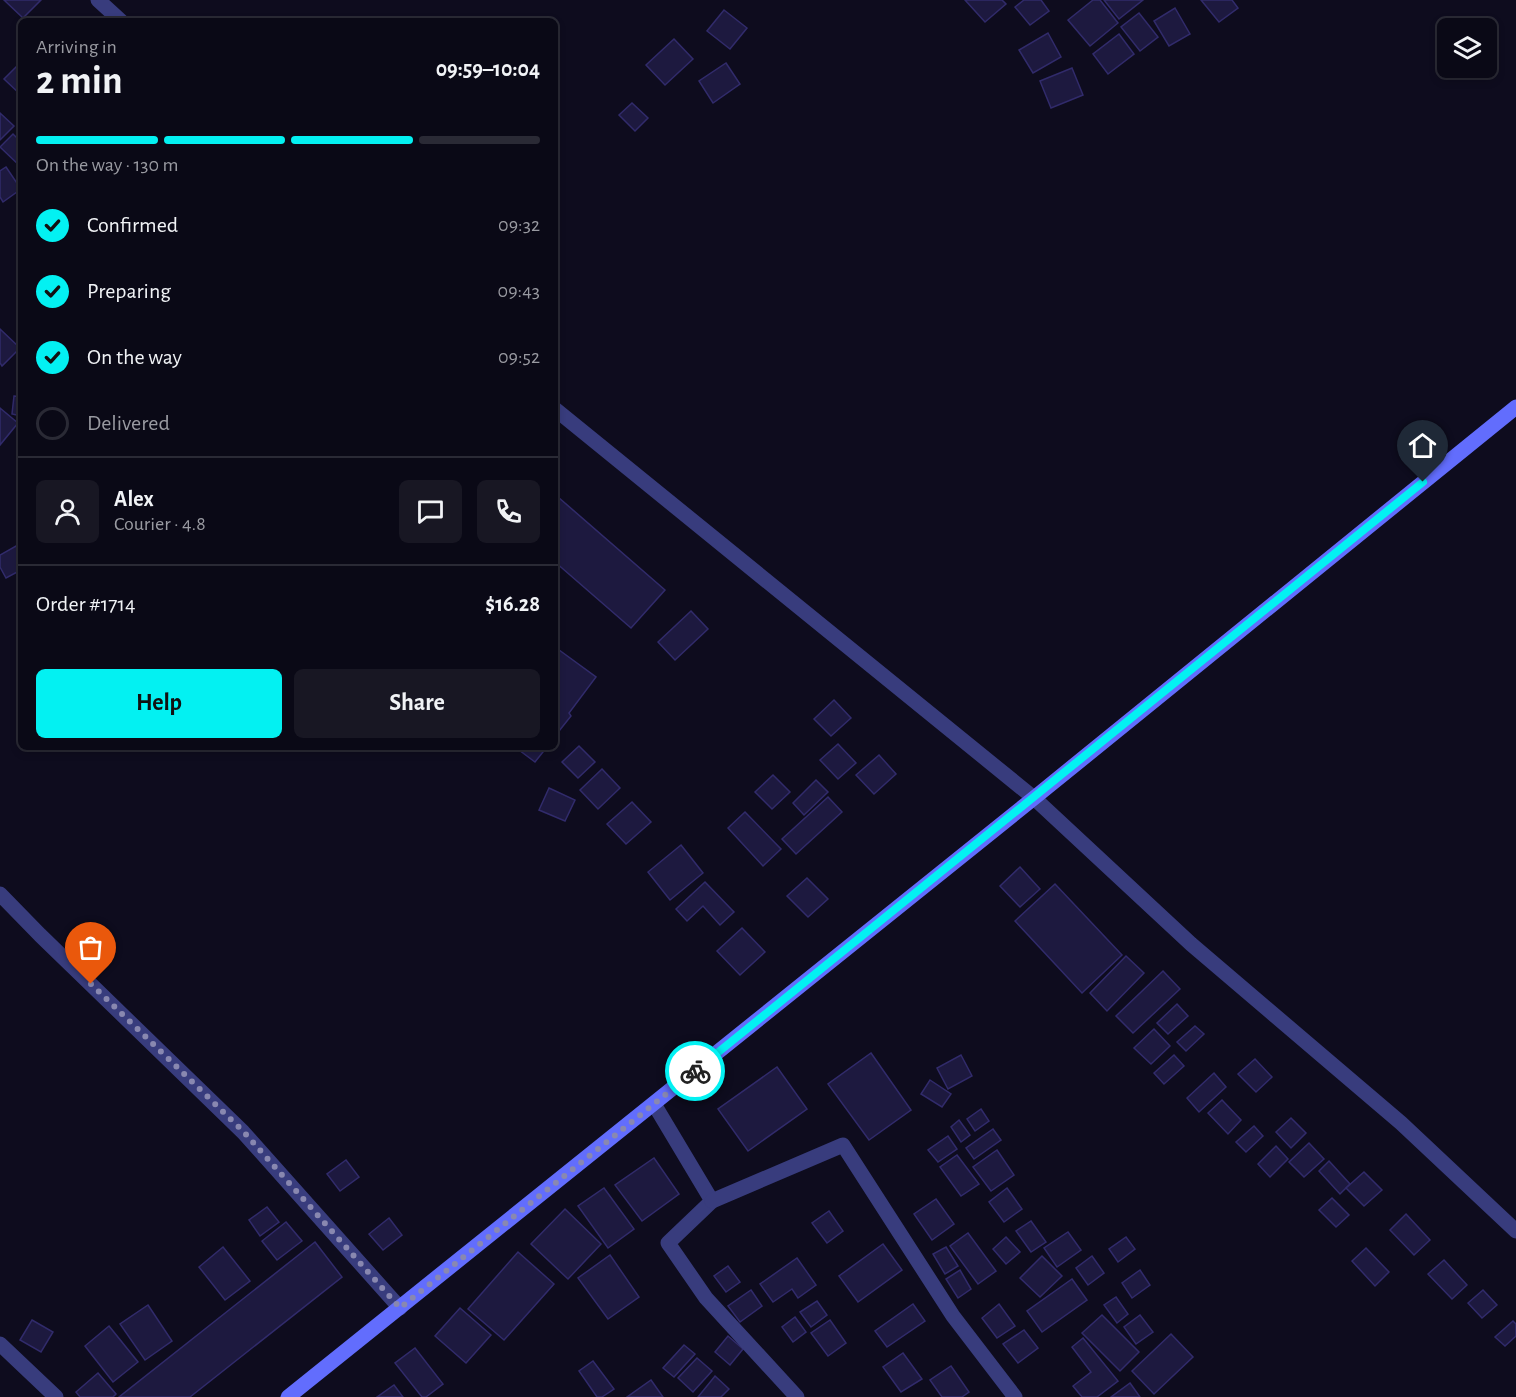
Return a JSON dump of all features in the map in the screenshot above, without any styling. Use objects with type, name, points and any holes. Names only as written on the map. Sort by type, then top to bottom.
[{"type":"street","points":[[98,0],[118,18]]},
{"type":"street","points":[[288,1397],[1034,798],[1516,407]]},
{"type":"street","points":[[558,411],[1034,798],[1191,944],[1401,1123],[1516,1231]]},
{"type":"street","points":[[0,894],[243,1131],[400,1308]]},
{"type":"street","points":[[654,1104],[712,1201]]},
{"type":"street","points":[[797,1397],[706,1298],[668,1243],[712,1201],[843,1145],[952,1316],[1015,1397]]},
{"type":"street","points":[[0,1344],[56,1397]]},
{"type":"building","points":[[4,0],[41,0],[23,18]]},
{"type":"building","points":[[965,0],[1002,0],[1006,4],[985,22]]},
{"type":"building","points":[[1024,0],[1041,0],[1049,11],[1030,25],[1015,7]]},
{"type":"building","points":[[1093,0],[1100,0],[1118,23],[1090,46],[1068,20]]},
{"type":"building","points":[[1104,0],[1143,0],[1119,19]]},
{"type":"building","points":[[1201,0],[1232,0],[1238,8],[1219,22]]},
{"type":"building","points":[[1175,8],[1190,34],[1169,46],[1154,21]]},
{"type":"building","points":[[724,10],[747,28],[730,49],[707,31]]},
{"type":"building","points":[[1139,13],[1158,37],[1140,51],[1121,27]]},
{"type":"building","points":[[1048,33],[1061,57],[1033,73],[1019,50]]},
{"type":"building","points":[[1119,34],[1134,54],[1108,74],[1093,54]]},
{"type":"building","points":[[674,39],[693,59],[665,85],[646,65]]},
{"type":"building","points":[[726,63],[740,84],[713,103],[699,81]]},
{"type":"building","points":[[18,65],[18,92],[4,79]]},
{"type":"building","points":[[1072,68],[1083,95],[1051,108],[1040,81]]},
{"type":"building","points":[[632,103],[648,118],[635,131],[619,115]]},
{"type":"building","points":[[0,113],[14,126],[0,140]]},
{"type":"building","points":[[13,134],[18,139],[18,164],[0,147]]},
{"type":"building","points":[[6,167],[18,185],[18,191],[3,202],[0,197],[0,171]]},
{"type":"building","points":[[0,329],[18,346],[18,350],[2,366],[0,363]]},
{"type":"building","points":[[14,396],[18,397],[18,415],[12,414]]},
{"type":"building","points":[[0,408],[18,423],[0,445]]},
{"type":"building","points":[[558,497],[665,590],[631,628],[558,565]]},
{"type":"building","points":[[16,546],[18,572],[6,578],[0,567],[0,555]]},
{"type":"building","points":[[691,611],[708,629],[675,660],[658,642]]},
{"type":"building","points":[[558,649],[596,677],[569,713],[571,716],[558,732]]},
{"type":"building","points":[[834,700],[851,718],[831,736],[814,719]]},
{"type":"building","points":[[838,744],[856,763],[838,779],[820,760]]},
{"type":"building","points":[[579,746],[595,762],[578,778],[562,762]]},
{"type":"building","points":[[519,750],[545,750],[535,762]]},
{"type":"building","points":[[879,755],[896,774],[874,794],[856,775]]},
{"type":"building","points":[[602,769],[620,788],[598,809],[580,790]]},
{"type":"building","points":[[773,775],[790,792],[772,809],[755,792]]},
{"type":"building","points":[[816,780],[828,792],[804,815],[793,803]]},
{"type":"building","points":[[549,788],[575,800],[565,821],[539,810]]},
{"type":"building","points":[[828,797],[842,812],[796,854],[782,839]]},
{"type":"building","points":[[632,802],[651,822],[626,844],[607,824]]},
{"type":"building","points":[[745,812],[781,849],[763,866],[728,828]]},
{"type":"building","points":[[681,845],[703,873],[670,900],[648,872]]},
{"type":"building","points":[[1020,867],[1040,889],[1020,907],[1000,886]]},
{"type":"building","points":[[807,878],[828,899],[808,917],[787,896]]},
{"type":"building","points":[[705,882],[734,912],[720,925],[703,906],[687,921],[676,909]]},
{"type":"building","points":[[1055,884],[1122,955],[1082,993],[1015,921]]},
{"type":"building","points":[[742,928],[765,952],[740,975],[717,951]]},
{"type":"building","points":[[1126,956],[1144,973],[1107,1011],[1090,993]]},
{"type":"building","points":[[1163,971],[1180,989],[1133,1033],[1116,1016]]},
{"type":"building","points":[[1177,1004],[1188,1016],[1168,1034],[1157,1023]]},
{"type":"building","points":[[1195,1026],[1204,1034],[1186,1051],[1177,1042]]},
{"type":"building","points":[[1154,1029],[1170,1046],[1151,1064],[1134,1048]]},
{"type":"building","points":[[871,1053],[911,1110],[869,1140],[828,1084]]},
{"type":"building","points":[[961,1055],[972,1076],[948,1089],[937,1068]]},
{"type":"building","points":[[1174,1055],[1184,1066],[1164,1084],[1154,1073]]},
{"type":"building","points":[[1255,1059],[1272,1077],[1256,1092],[1238,1074]]},
{"type":"building","points":[[777,1067],[807,1109],[748,1151],[718,1109]]},
{"type":"building","points":[[1214,1073],[1226,1087],[1199,1112],[1187,1098]]},
{"type":"building","points":[[930,1080],[951,1094],[942,1107],[921,1094]]},
{"type":"building","points":[[1222,1100],[1241,1120],[1228,1134],[1208,1113]]},
{"type":"building","points":[[981,1109],[989,1121],[975,1131],[967,1119]]},
{"type":"building","points":[[1291,1118],[1306,1133],[1291,1148],[1276,1132]]},
{"type":"building","points":[[959,1120],[970,1135],[961,1142],[951,1127]]},
{"type":"building","points":[[1254,1126],[1263,1136],[1246,1152],[1236,1142]]},
{"type":"building","points":[[993,1129],[1001,1140],[974,1159],[966,1148]]},
{"type":"building","points":[[948,1136],[957,1149],[938,1162],[928,1150]]},
{"type":"building","points":[[1309,1143],[1324,1159],[1304,1177],[1289,1162]]},
{"type":"building","points":[[1276,1146],[1288,1159],[1270,1177],[1258,1164]]},
{"type":"building","points":[[997,1150],[1014,1175],[991,1191],[973,1167]]},
{"type":"building","points":[[957,1155],[979,1184],[961,1196],[940,1167]]},
{"type":"building","points":[[654,1158],[679,1194],[642,1221],[615,1185]]},
{"type":"building","points":[[346,1160],[359,1177],[340,1191],[327,1174]]},
{"type":"building","points":[[1329,1161],[1350,1184],[1340,1194],[1319,1171]]},
{"type":"building","points":[[1364,1172],[1382,1190],[1364,1206],[1346,1188]]},
{"type":"building","points":[[604,1188],[634,1229],[608,1248],[578,1206]]},
{"type":"building","points":[[1007,1188],[1022,1209],[1004,1222],[989,1202]]},
{"type":"building","points":[[1332,1198],[1349,1215],[1336,1227],[1319,1210]]},
{"type":"building","points":[[936,1199],[954,1224],[932,1240],[914,1214]]},
{"type":"building","points":[[267,1207],[279,1222],[260,1236],[249,1220]]},
{"type":"building","points":[[565,1209],[601,1244],[568,1279],[531,1244]]},
{"type":"building","points":[[829,1211],[843,1231],[827,1243],[812,1223]]},
{"type":"building","points":[[1406,1214],[1430,1240],[1414,1255],[1390,1230]]},
{"type":"building","points":[[389,1218],[402,1235],[383,1250],[369,1234]]},
{"type":"building","points":[[1031,1221],[1046,1242],[1031,1252],[1016,1231]]},
{"type":"building","points":[[286,1222],[302,1241],[277,1260],[262,1241]]},
{"type":"building","points":[[1068,1232],[1081,1250],[1057,1267],[1044,1248]]},
{"type":"building","points":[[968,1233],[996,1271],[978,1284],[950,1246]]},
{"type":"building","points":[[1006,1237],[1020,1252],[1006,1264],[993,1249]]},
{"type":"building","points":[[1126,1237],[1135,1249],[1118,1262],[1109,1249]]},
{"type":"building","points":[[315,1242],[342,1277],[190,1397],[119,1397]]},
{"type":"building","points":[[883,1244],[902,1270],[858,1302],[839,1276]]},
{"type":"building","points":[[223,1247],[250,1281],[225,1300],[199,1267]]},
{"type":"building","points":[[946,1247],[958,1266],[945,1274],[933,1254]]},
{"type":"building","points":[[1366,1248],[1389,1272],[1375,1286],[1352,1261]]},
{"type":"building","points":[[518,1252],[554,1284],[504,1340],[468,1309]]},
{"type":"building","points":[[610,1255],[639,1297],[608,1319],[578,1278]]},
{"type":"building","points":[[1042,1256],[1062,1276],[1040,1297],[1020,1278]]},
{"type":"building","points":[[1092,1256],[1104,1273],[1088,1285],[1076,1268]]},
{"type":"building","points":[[797,1258],[816,1285],[798,1298],[792,1289],[773,1302],[760,1284]]},
{"type":"building","points":[[1444,1260],[1467,1285],[1452,1299],[1428,1274]]},
{"type":"building","points":[[728,1266],[740,1282],[726,1292],[714,1276]]},
{"type":"building","points":[[960,1270],[971,1289],[958,1298],[946,1279]]},
{"type":"building","points":[[1140,1270],[1150,1285],[1132,1298],[1122,1283]]},
{"type":"building","points":[[1072,1279],[1087,1300],[1042,1332],[1027,1311]]},
{"type":"building","points":[[751,1290],[762,1306],[740,1322],[728,1306]]},
{"type":"building","points":[[1483,1290],[1497,1305],[1482,1318],[1468,1303]]},
{"type":"building","points":[[1116,1297],[1128,1314],[1117,1323],[1104,1305]]},
{"type":"building","points":[[817,1301],[827,1315],[811,1327],[800,1312]]},
{"type":"building","points":[[913,1304],[925,1321],[887,1347],[875,1331]]},
{"type":"building","points":[[999,1304],[1015,1326],[997,1338],[982,1318]]},
{"type":"building","points":[[148,1305],[172,1341],[145,1360],[120,1324]]},
{"type":"building","points":[[460,1308],[491,1335],[466,1363],[435,1336]]},
{"type":"building","points":[[1102,1315],[1139,1352],[1120,1371],[1082,1333]]},
{"type":"building","points":[[1140,1315],[1153,1332],[1136,1344],[1124,1327]]},
{"type":"building","points":[[795,1317],[806,1332],[793,1342],[782,1327]]},
{"type":"building","points":[[32,1320],[53,1332],[41,1352],[20,1340]]},
{"type":"building","points":[[830,1320],[846,1343],[828,1356],[811,1333]]},
{"type":"building","points":[[1513,1321],[1516,1324],[1516,1336],[1505,1346],[1495,1337]]},
{"type":"building","points":[[109,1326],[138,1362],[113,1382],[85,1346]]},
{"type":"building","points":[[1024,1330],[1038,1348],[1018,1363],[1003,1344]]},
{"type":"building","points":[[1171,1334],[1193,1357],[1154,1394],[1132,1371]]},
{"type":"building","points":[[728,1336],[743,1349],[730,1365],[715,1352]]},
{"type":"building","points":[[1083,1338],[1118,1381],[1097,1397],[1082,1397],[1073,1386],[1091,1372],[1072,1347]]},
{"type":"building","points":[[684,1345],[695,1354],[674,1377],[663,1368]]},
{"type":"building","points":[[415,1348],[443,1384],[426,1397],[422,1397],[395,1363]]},
{"type":"building","points":[[903,1353],[922,1379],[901,1392],[883,1367]]},
{"type":"building","points":[[697,1358],[712,1371],[693,1392],[678,1378]]},
{"type":"building","points":[[593,1361],[614,1389],[602,1397],[597,1397],[579,1371]]},
{"type":"building","points":[[951,1366],[969,1392],[962,1397],[942,1397],[930,1380]]},
{"type":"building","points":[[98,1373],[116,1394],[113,1397],[80,1397],[76,1392]]},
{"type":"building","points":[[715,1376],[729,1389],[721,1397],[698,1397]]},
{"type":"building","points":[[651,1380],[663,1397],[627,1397]]},
{"type":"building","points":[[1130,1383],[1140,1397],[1111,1397]]},
{"type":"building","points":[[394,1385],[403,1397],[377,1397]]},
{"type":"way so far","points":[[91,984],[243,1131],[400,1308],[695,1071]]},
{"type":"route","points":[[695,1071],[1423,482]]}]
